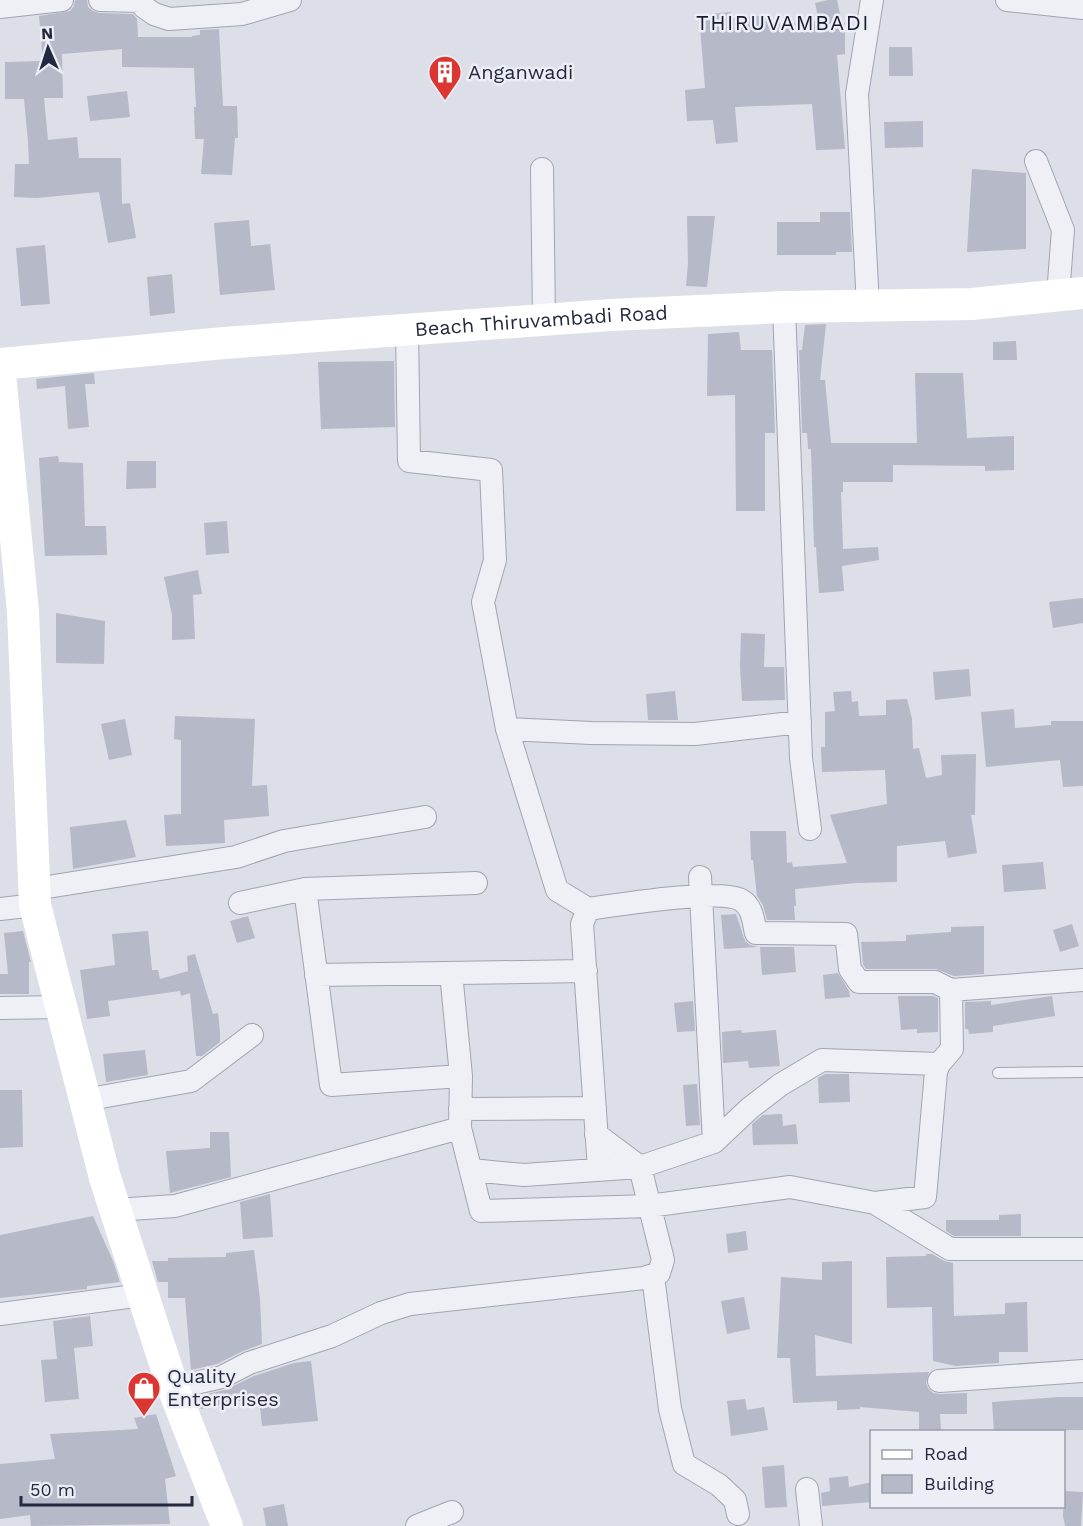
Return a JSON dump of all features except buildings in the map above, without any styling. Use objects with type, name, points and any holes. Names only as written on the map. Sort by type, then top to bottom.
[{"type":"main road","name":"Beach Thiruvambadi Road","points":[[0,364],[224,343],[544,320],[784,307],[972,304],[1071,294]]},
{"type":"main road","points":[[0,374],[23,612],[35,897],[84,1100],[115,1210],[173,1388],[227,1526]]},
{"type":"street","points":[[0,7],[62,0]]},
{"type":"street","points":[[100,0],[140,1],[154,14],[169,19],[242,14],[290,0]]},
{"type":"street","points":[[868,306],[857,94],[872,0]]},
{"type":"street","points":[[1007,0],[1083,8]]},
{"type":"street","points":[[1036,160],[1063,230],[1071,294]]},
{"type":"street","points":[[542,169],[544,320]]},
{"type":"street","points":[[784,307],[801,758],[810,829]]},
{"type":"street","points":[[407,329],[409,461],[491,470],[495,560],[483,602],[507,729],[557,890],[588,909],[700,886],[740,899],[750,909],[756,933],[846,934],[850,969],[859,982],[936,982],[951,990],[1083,980]]},
{"type":"street","points":[[507,729],[695,734],[800,722]]},
{"type":"street","points":[[0,909],[35,897],[236,857],[284,841],[425,817]]},
{"type":"street","points":[[240,903],[305,890],[476,883]]},
{"type":"street","points":[[700,886],[714,1142]]},
{"type":"street","points":[[305,890],[331,1085],[460,1076]]},
{"type":"street","points":[[588,909],[582,924],[599,1169]]},
{"type":"street","points":[[316,975],[586,971]]},
{"type":"street","points":[[451,973],[460,1076],[460,1118],[481,1211],[649,1206],[790,1187],[875,1203],[925,1197],[936,1072],[939,1064],[952,1049],[951,990]]},
{"type":"street","points":[[0,1008],[61,1007]]},
{"type":"street","points":[[84,1100],[191,1081],[252,1035]]},
{"type":"street","points":[[471,1170],[524,1175],[640,1167],[714,1142],[750,1108],[780,1085],[822,1060],[939,1064]]},
{"type":"street","points":[[115,1210],[175,1206],[460,1118],[595,1108]]},
{"type":"street","points":[[173,1388],[222,1377],[249,1363],[332,1336],[381,1313],[410,1304],[653,1276],[659,1273],[663,1260],[640,1167],[597,1134]]},
{"type":"street","points":[[875,1203],[950,1250],[1083,1249]]},
{"type":"street","points":[[653,1276],[670,1409],[684,1464],[727,1492],[735,1500],[738,1514]]},
{"type":"street","points":[[0,1314],[142,1294]]},
{"type":"street","points":[[939,1381],[1083,1371]]},
{"type":"street","points":[[807,1489],[811,1526]]},
{"type":"street","points":[[417,1526],[452,1512]]},
{"type":"lane","points":[[998,1073],[1083,1072]]},
{"type":"place","name":"Anganwadi","points":[[445,101]]},
{"type":"place","name":"Quality Enterprises","points":[[144,1417]]},
{"type":"district","name":"THIRUVAMBADI","points":[[783,23]]}]
